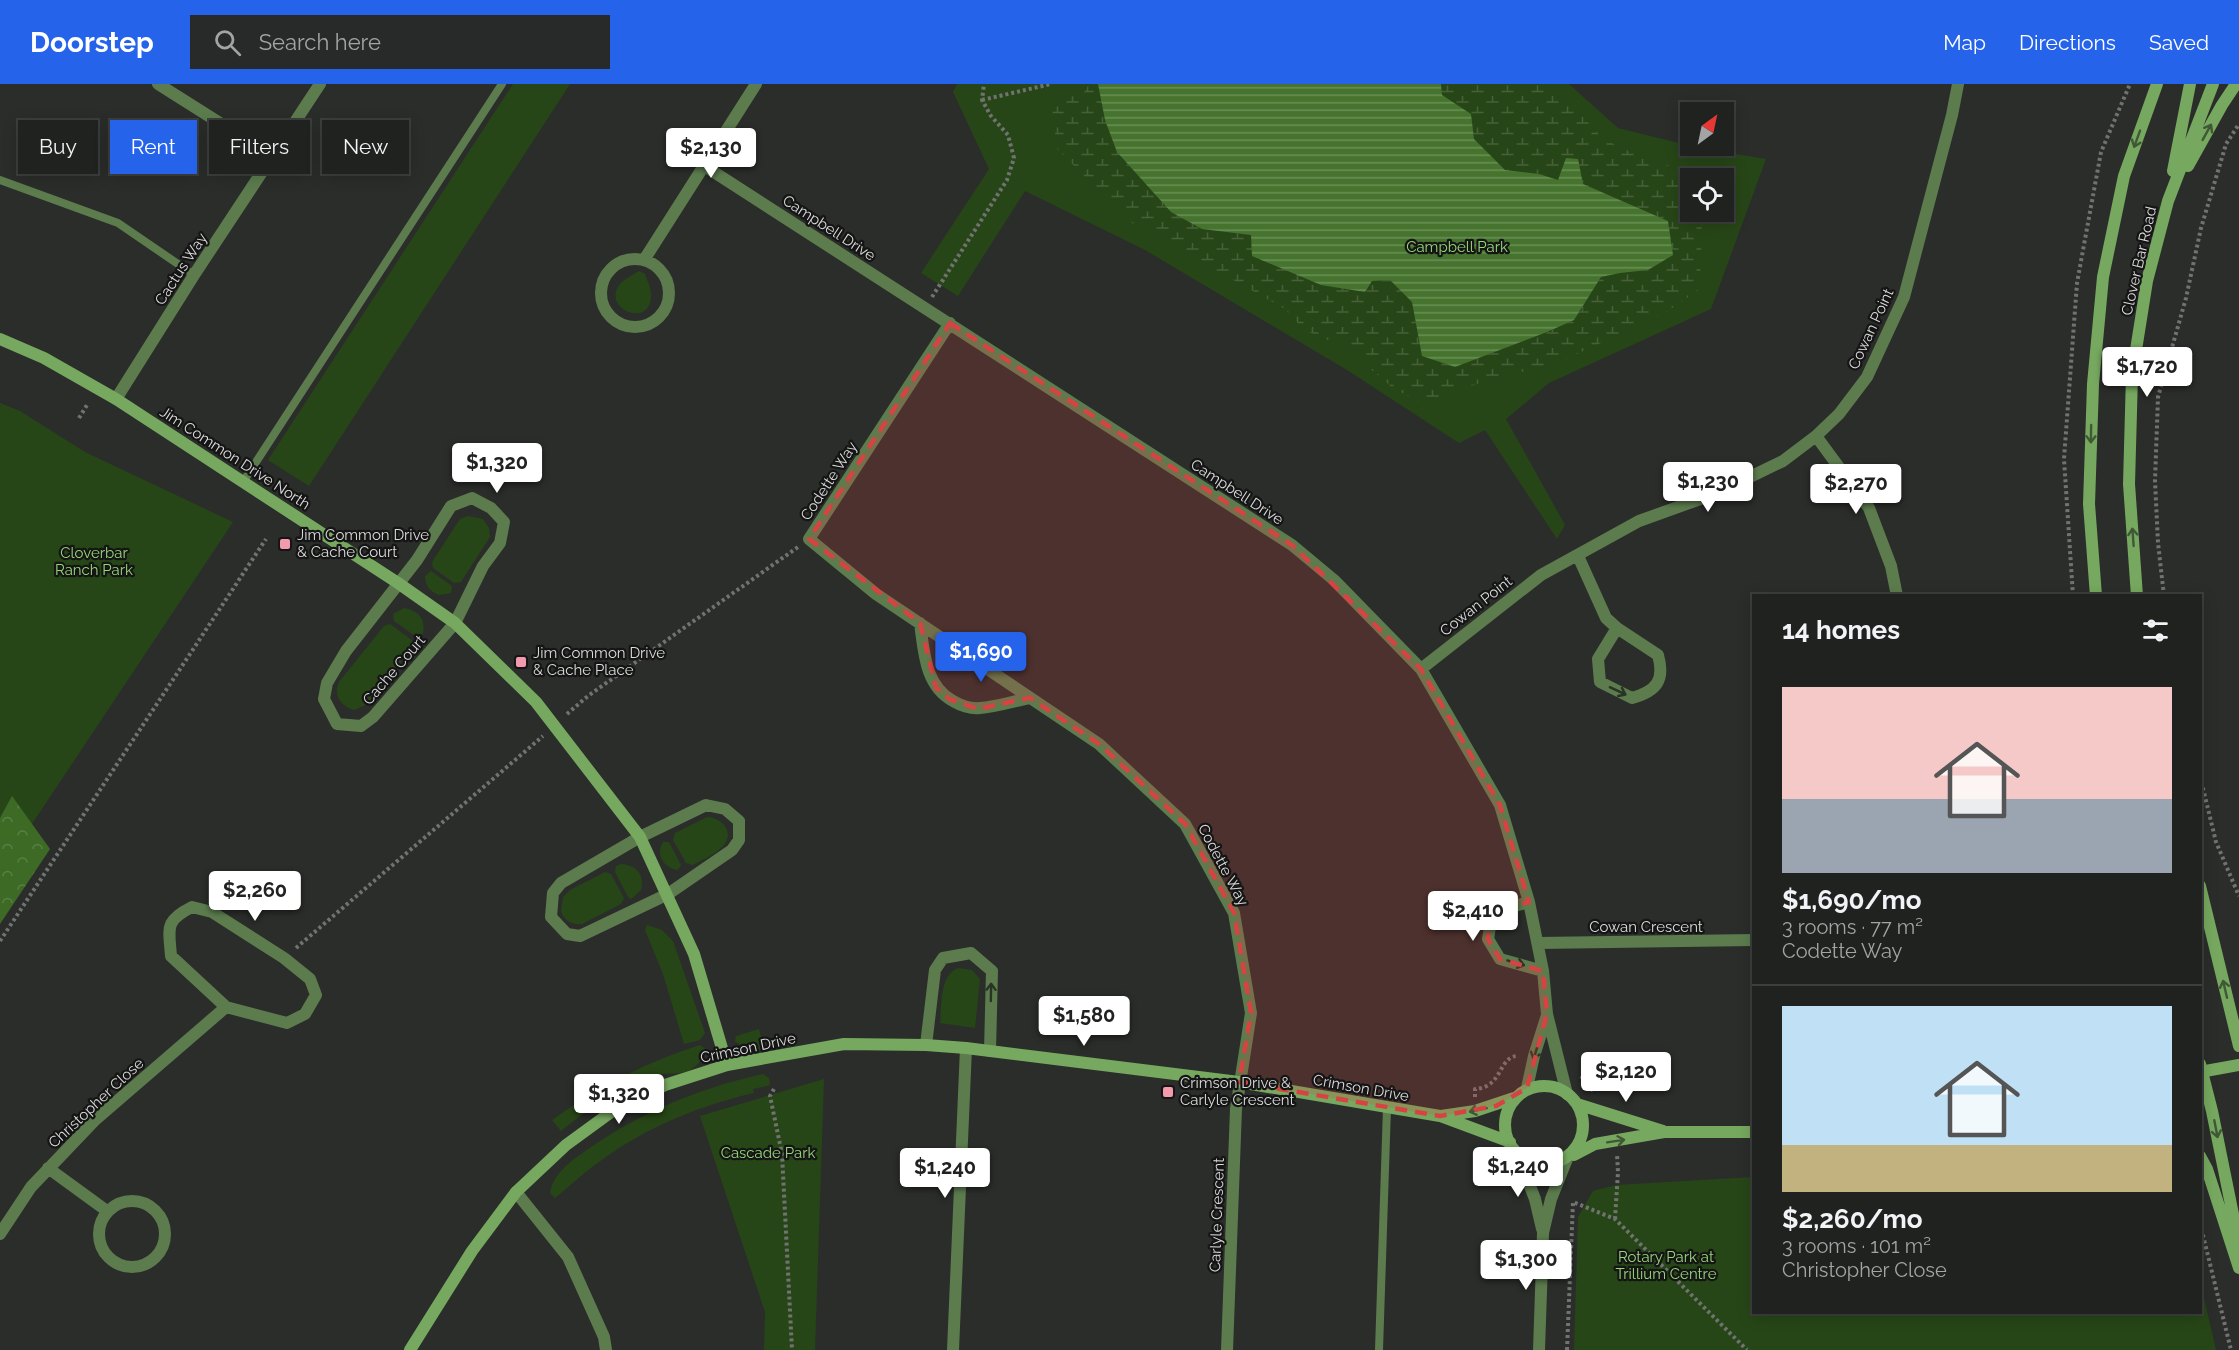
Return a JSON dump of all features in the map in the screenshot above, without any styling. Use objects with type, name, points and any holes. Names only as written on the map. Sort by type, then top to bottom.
[{"type":"street","points":[[158,84],[215,120]]},
{"type":"street","name":"Cactus Way","points":[[296,120],[320,84]]},
{"type":"street","points":[[644,260],[756,84]]},
{"type":"street","name":"Cowan Point","points":[[1421,669],[1541,575],[1639,521],[1717,493],[1784,461],[1839,414],[1867,377],[1904,297],[1952,115],[1958,84]]},
{"type":"street","name":"Clover Bar Road","points":[[2096,594],[2090,515],[2092,384],[2103,277],[2124,176],[2157,84]]},
{"type":"street","points":[[2168,201],[2186,95],[2190,84]]},
{"type":"street","name":"Clover Bar Road","points":[[2137,594],[2129,484],[2132,375],[2147,281],[2168,201],[2213,84]]},
{"type":"street","points":[[2168,201],[2236,84]]},
{"type":"street","name":"Campbell Drive","points":[[703,165],[1292,545],[1334,580],[1421,669],[1500,805],[1529,902],[1543,970],[1547,1014],[1567,1094]]},
{"type":"street","name":"Cactus Way","points":[[116,399],[260,174]]},
{"type":"street","points":[[644,260],[662,272],[669,293],[667,303],[662,313],[645,326],[622,325],[605,310],[601,299],[604,277],[621,261],[644,260]]},
{"type":"street","name":"Codette Way","points":[[950,323],[809,539],[876,594],[1099,744],[1185,824],[1234,913],[1251,1012],[1239,1082]]},
{"type":"street","name":"Jim Common Drive North","points":[[0,339],[44,358],[116,399],[398,583],[455,623],[536,702],[640,837],[694,954],[727,1065]]},
{"type":"street","points":[[1816,436],[1869,508],[1892,566],[1897,594]]},
{"type":"street","points":[[398,583],[417,560],[451,506],[472,498],[491,508],[504,522],[500,543],[483,566],[455,623]]},
{"type":"street","points":[[1578,556],[1606,618],[1658,655],[1662,670],[1657,684],[1646,694],[1632,698],[1600,682],[1598,659],[1617,628]]},
{"type":"street","name":"Cache Court","points":[[398,583],[346,651],[327,683],[324,699],[337,724],[362,726],[373,717],[455,623]]},
{"type":"street","points":[[920,623],[927,669],[936,688],[949,699],[960,705],[978,709],[1030,698]]},
{"type":"street","points":[[706,805],[725,809],[739,821],[740,840],[732,850],[668,894],[580,936],[567,934],[551,917],[553,893],[561,883],[640,837],[706,805]]},
{"type":"street","points":[[2202,894],[2239,1046]]},
{"type":"street","points":[[1529,902],[1504,909],[1490,927],[1488,939],[1500,958],[1543,970]]},
{"type":"street","points":[[192,907],[212,912],[284,958],[310,979],[316,995],[305,1014],[287,1023],[226,1006],[171,957],[169,927],[176,915],[192,907]]},
{"type":"street","name":"Cowan Crescent","points":[[1538,943],[1752,940]]},
{"type":"street","points":[[926,1045],[935,970],[943,958],[970,952],[992,971],[990,1051]]},
{"type":"street","name":"Christopher Close","points":[[0,1234],[31,1187],[93,1121],[226,1006]]},
{"type":"street","name":"Campbell Drive","points":[[1527,1089],[1547,1014]]},
{"type":"street","name":"Crimson Drive","points":[[410,1350],[472,1251],[516,1192],[566,1145],[614,1110],[665,1085],[727,1065],[844,1044],[966,1048],[1239,1082],[1440,1116],[1510,1142]]},
{"type":"street","points":[[953,1350],[966,1048]]},
{"type":"street","points":[[2202,1069],[2239,1065]]},
{"type":"street","points":[[2202,1073],[2239,1244]]},
{"type":"street","name":"Carlyle Crescent","points":[[1227,1350],[1239,1082]]},
{"type":"street","points":[[1539,1350],[1543,1233],[1551,1199],[1568,1158],[1581,1142],[1583,1124],[1577,1104],[1558,1088],[1549,1086],[1527,1089],[1514,1098],[1505,1112],[1505,1127],[1535,1199],[1543,1233]]},
{"type":"street","name":"Crimson Drive","points":[[1440,1116],[1476,1111],[1514,1098]]},
{"type":"street","points":[[1577,1104],[1664,1132]]},
{"type":"street","points":[[1518,1155],[1542,1166],[1568,1158],[1595,1144],[1664,1132],[1752,1132]]},
{"type":"street","points":[[2202,1160],[2239,1268]]},
{"type":"street","points":[[48,1168],[107,1211]]},
{"type":"street","points":[[516,1192],[568,1257],[604,1336],[606,1350]]},
{"type":"street","points":[[125,1201],[146,1203],[161,1218],[165,1238],[156,1257],[138,1267],[117,1265],[102,1250],[98,1230],[107,1211],[125,1201]]},
{"type":"lane","points":[[243,482],[502,84]]},
{"type":"lane","points":[[0,180],[118,223],[194,275]]},
{"type":"lane","points":[[1379,1350],[1387,1108]]},
{"type":"path","points":[[925,307],[1007,180],[1014,158],[1008,135],[991,116],[982,100],[984,84]]},
{"type":"path","points":[[982,100],[1051,84]]},
{"type":"path","points":[[2164,594],[2158,543],[2155,481],[2158,397],[2186,298],[2201,228],[2226,144],[2239,124]]},
{"type":"path","points":[[79,418],[87,405]]},
{"type":"path","points":[[0,941],[266,539]]},
{"type":"path","points":[[567,714],[588,696],[809,539]]},
{"type":"path","points":[[284,958],[546,733]]},
{"type":"path","points":[[2202,784],[2216,842],[2239,896]]},
{"type":"path","points":[[1475,1103],[1475,1089],[1484,1088],[1495,1081],[1503,1066],[1514,1056],[1523,1056]]},
{"type":"path","points":[[1578,1071],[1591,1090],[1598,1094]]},
{"type":"path","points":[[774,1089],[770,1096],[782,1154],[792,1350]]},
{"type":"path","points":[[1615,1219],[1617,1153]]},
{"type":"path","points":[[1567,1350],[1573,1202],[1615,1219],[1747,1350]]},
{"type":"path","points":[[2202,1231],[2231,1350]]},
{"type":"highlighted area","points":[[950,323],[1292,545],[1421,669],[1500,805],[1529,902],[1504,909],[1490,927],[1488,939],[1500,959],[1543,971],[1547,1014],[1527,1088],[1496,1106],[1440,1116],[1239,1082],[1251,1013],[1234,913],[1185,824],[1099,744],[1030,698],[978,709],[949,699],[936,688],[920,623],[809,539]]},
{"type":"green space","points":[[513,84],[570,84],[309,486],[268,460]]},
{"type":"green space","name":"Campbell Park","points":[[957,84],[1569,84],[1618,128],[1680,143],[1680,156],[1734,156],[1734,154],[1766,159],[1711,309],[1549,383],[1506,419],[1565,525],[1557,539],[1485,430],[1459,443],[1347,370],[1145,250],[1025,191],[958,296],[921,273],[989,169],[953,92]]},
{"type":"green space","points":[[1089,84],[1098,84],[1102,98],[1202,229],[1252,235],[1372,281],[1390,280],[1412,302],[1422,356],[1455,367],[1574,320],[1601,277],[1648,270],[1668,221],[1583,184],[1539,174],[1505,170],[1474,139],[1471,114],[1442,95],[1441,84],[1544,84],[1592,120],[1598,134],[1618,147],[1675,168],[1680,173],[1680,222],[1702,222],[1700,289],[1663,314],[1547,368],[1508,374],[1468,387],[1431,407],[1394,389],[1345,347],[1304,330],[1285,309],[1132,223],[1057,149],[1052,107],[1069,97],[1083,94]]},
{"type":"green space","points":[[639,271],[645,274],[651,297],[648,307],[643,312],[628,312],[617,301],[616,293],[622,282]]},
{"type":"green space","name":"Cloverbar Ranch Park","points":[[0,403],[20,411],[85,452],[233,522],[0,872]]},
{"type":"green space","points":[[468,516],[483,519],[489,528],[490,537],[461,582],[454,583],[433,568],[432,562],[460,519]]},
{"type":"green space","points":[[431,571],[452,586],[451,593],[439,595],[429,588],[425,576]]},
{"type":"green space","points":[[404,608],[414,611],[421,617],[424,625],[422,636],[415,636],[394,621],[393,614]]},
{"type":"green space","points":[[390,624],[413,641],[413,647],[368,704],[354,710],[349,708],[339,700],[337,687],[339,682],[384,626]]},
{"type":"green space","points":[[12,796],[50,849],[0,924],[0,818]]},
{"type":"green space","points":[[707,817],[716,819],[724,825],[728,832],[727,839],[724,845],[712,855],[693,865],[686,863],[673,840],[675,833]]},
{"type":"green space","points":[[663,842],[669,842],[681,865],[678,870],[669,867],[662,860],[660,852]]},
{"type":"green space","points":[[621,864],[635,868],[642,879],[641,890],[631,899],[615,872],[616,866]]},
{"type":"green space","points":[[605,872],[611,874],[624,898],[621,904],[582,924],[566,920],[561,911],[563,897],[570,890]]},
{"type":"green space","points":[[647,925],[662,930],[673,941],[705,1033],[700,1040],[684,1044],[663,974],[645,930]]},
{"type":"green space","points":[[958,968],[972,970],[980,979],[975,1028],[940,1023],[944,984],[947,977]]},
{"type":"green space","points":[[759,1029],[763,1046],[758,1051],[743,1047],[735,1041],[736,1036]]},
{"type":"green space","points":[[700,1045],[705,1049],[702,1057],[698,1064],[688,1071],[658,1075],[628,1087],[593,1107],[561,1131],[552,1120],[623,1076]]},
{"type":"green space","points":[[763,1074],[769,1078],[770,1085],[753,1089],[754,1093],[695,1110],[658,1126],[606,1157],[555,1198],[550,1193],[555,1179],[571,1161],[631,1122],[673,1102],[717,1086]]},
{"type":"green space","name":"Cascade Park","points":[[824,1079],[815,1350],[764,1350],[765,1312],[700,1116]]},
{"type":"green space","name":"Rotary Park at Trillium Centre","points":[[1752,1177],[1752,1314],[2202,1314],[2202,1289],[2216,1350],[1574,1350],[1578,1217],[1593,1191],[1616,1185]]},
{"type":"shaded area","points":[[1098,84],[1441,84],[1442,95],[1471,114],[1474,139],[1505,170],[1539,174],[1558,180],[1566,158],[1578,159],[1583,184],[1668,221],[1673,255],[1648,270],[1601,277],[1574,320],[1455,367],[1422,356],[1412,302],[1390,280],[1372,281],[1365,292],[1321,285],[1252,256],[1251,235],[1202,229],[1171,212],[1117,152],[1105,120]]},
{"type":"place","name":"Jim Common Drive & Cache Court","points":[[285,544]]},
{"type":"place","name":"Jim Common Drive & Cache Place","points":[[521,662]]},
{"type":"place","name":"Crimson Drive & Carlyle Crescent","points":[[1168,1092]]}]
